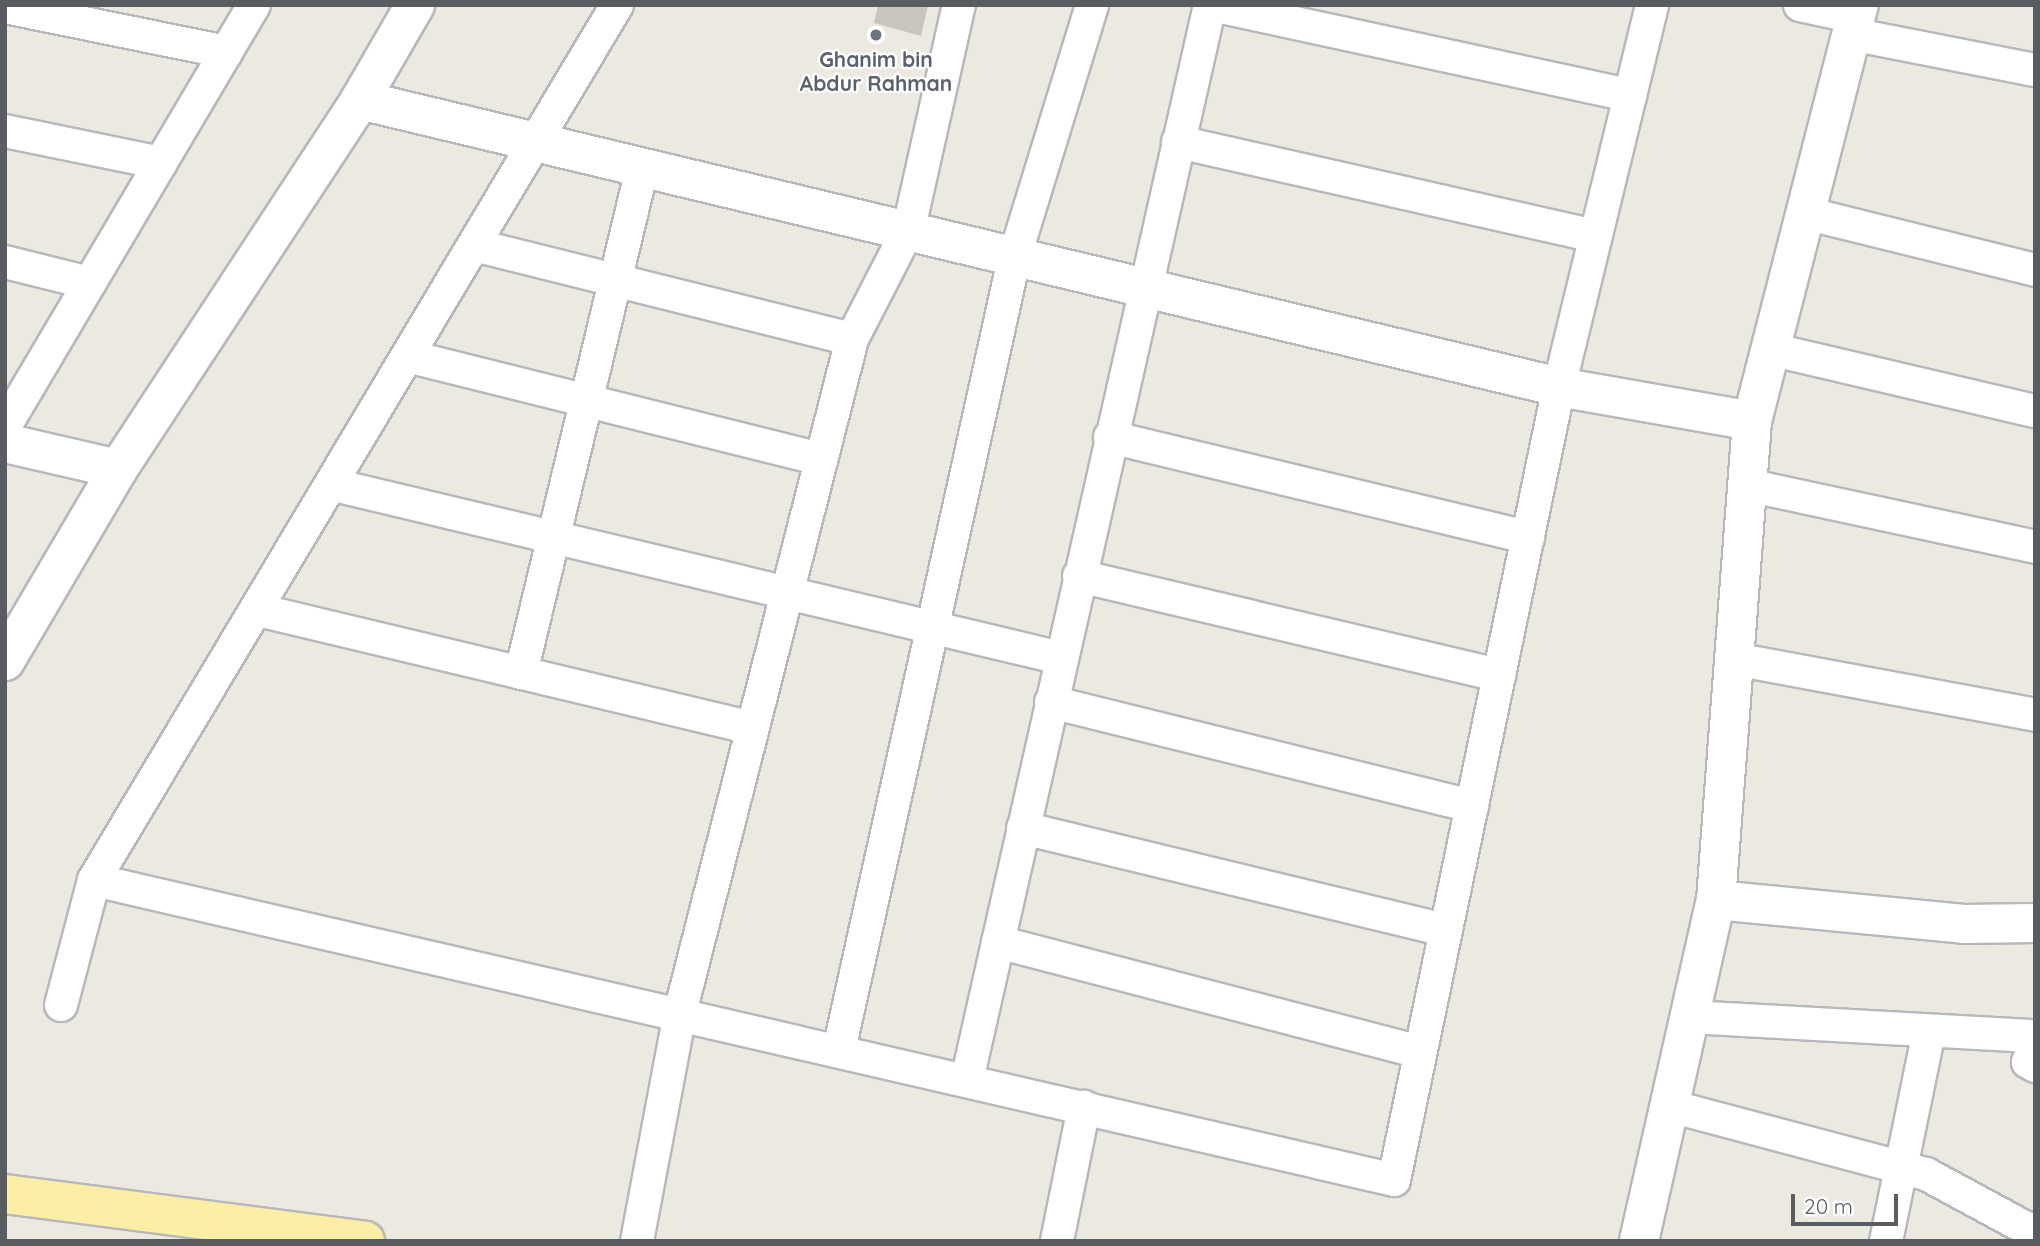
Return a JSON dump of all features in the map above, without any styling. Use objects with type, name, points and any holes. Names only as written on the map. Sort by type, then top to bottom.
[{"type":"main road","points":[[5,1194],[365,1241]]},
{"type":"street","points":[[5,426],[254,5]]},
{"type":"street","points":[[5,661],[118,469],[360,100],[415,5]]},
{"type":"street","points":[[61,1005],[94,880],[539,144],[617,5]]},
{"type":"street","points":[[637,1241],[680,1013],[852,339],[909,228],[959,5]]},
{"type":"street","points":[[839,1050],[1014,259],[1092,5]]},
{"type":"street","points":[[967,1080],[1143,289],[1211,5],[1630,95]]},
{"type":"street","points":[[94,880],[680,1013],[1394,1180],[1559,387],[1652,5]]},
{"type":"street","points":[[1800,5],[2035,70]]},
{"type":"street","points":[[5,7],[226,52]]},
{"type":"street","points":[[1639,1241],[1716,900],[1752,421],[1855,19]]},
{"type":"street","points":[[360,100],[642,169],[909,228],[1014,259],[1559,387],[1752,421]]},
{"type":"street","points":[[5,131],[161,163]]},
{"type":"street","points":[[1178,142],[1596,236]]},
{"type":"street","points":[[521,673],[642,169]]},
{"type":"street","points":[[1805,213],[2035,270]]},
{"type":"street","points":[[478,246],[852,339]]},
{"type":"street","points":[[5,262],[89,283]]},
{"type":"street","points":[[1770,349],[2035,411]]},
{"type":"street","points":[[411,356],[821,459]]},
{"type":"street","points":[[1110,437],[1528,537]]},
{"type":"street","points":[[5,443],[118,469]]},
{"type":"street","points":[[334,485],[1061,658]]},
{"type":"street","points":[[1747,485],[2035,547]]},
{"type":"street","points":[[1079,576],[1499,676]]},
{"type":"street","points":[[258,610],[752,727]]},
{"type":"street","points":[[1734,659],[2035,715]]},
{"type":"street","points":[[1051,702],[1472,806]]},
{"type":"street","points":[[1023,828],[1446,930]]},
{"type":"street","points":[[1716,900],[1964,924],[2035,923]]},
{"type":"street","points":[[998,942],[1420,1052]]},
{"type":"street","points":[[1689,1017],[2035,1036]]},
{"type":"street","points":[[1886,1241],[1905,1168],[1929,1031]]},
{"type":"street","points":[[2035,1043],[2028,1062],[2035,1066]]},
{"type":"street","points":[[1670,1106],[1926,1174],[2035,1233]]},
{"type":"street","points":[[1057,1241],[1084,1107]]},
{"type":"building","points":[[878,5],[928,5],[921,36],[874,23]]},
{"type":"place","name":"Ghanim bin Abdur Rahman","points":[[876,35]]}]
